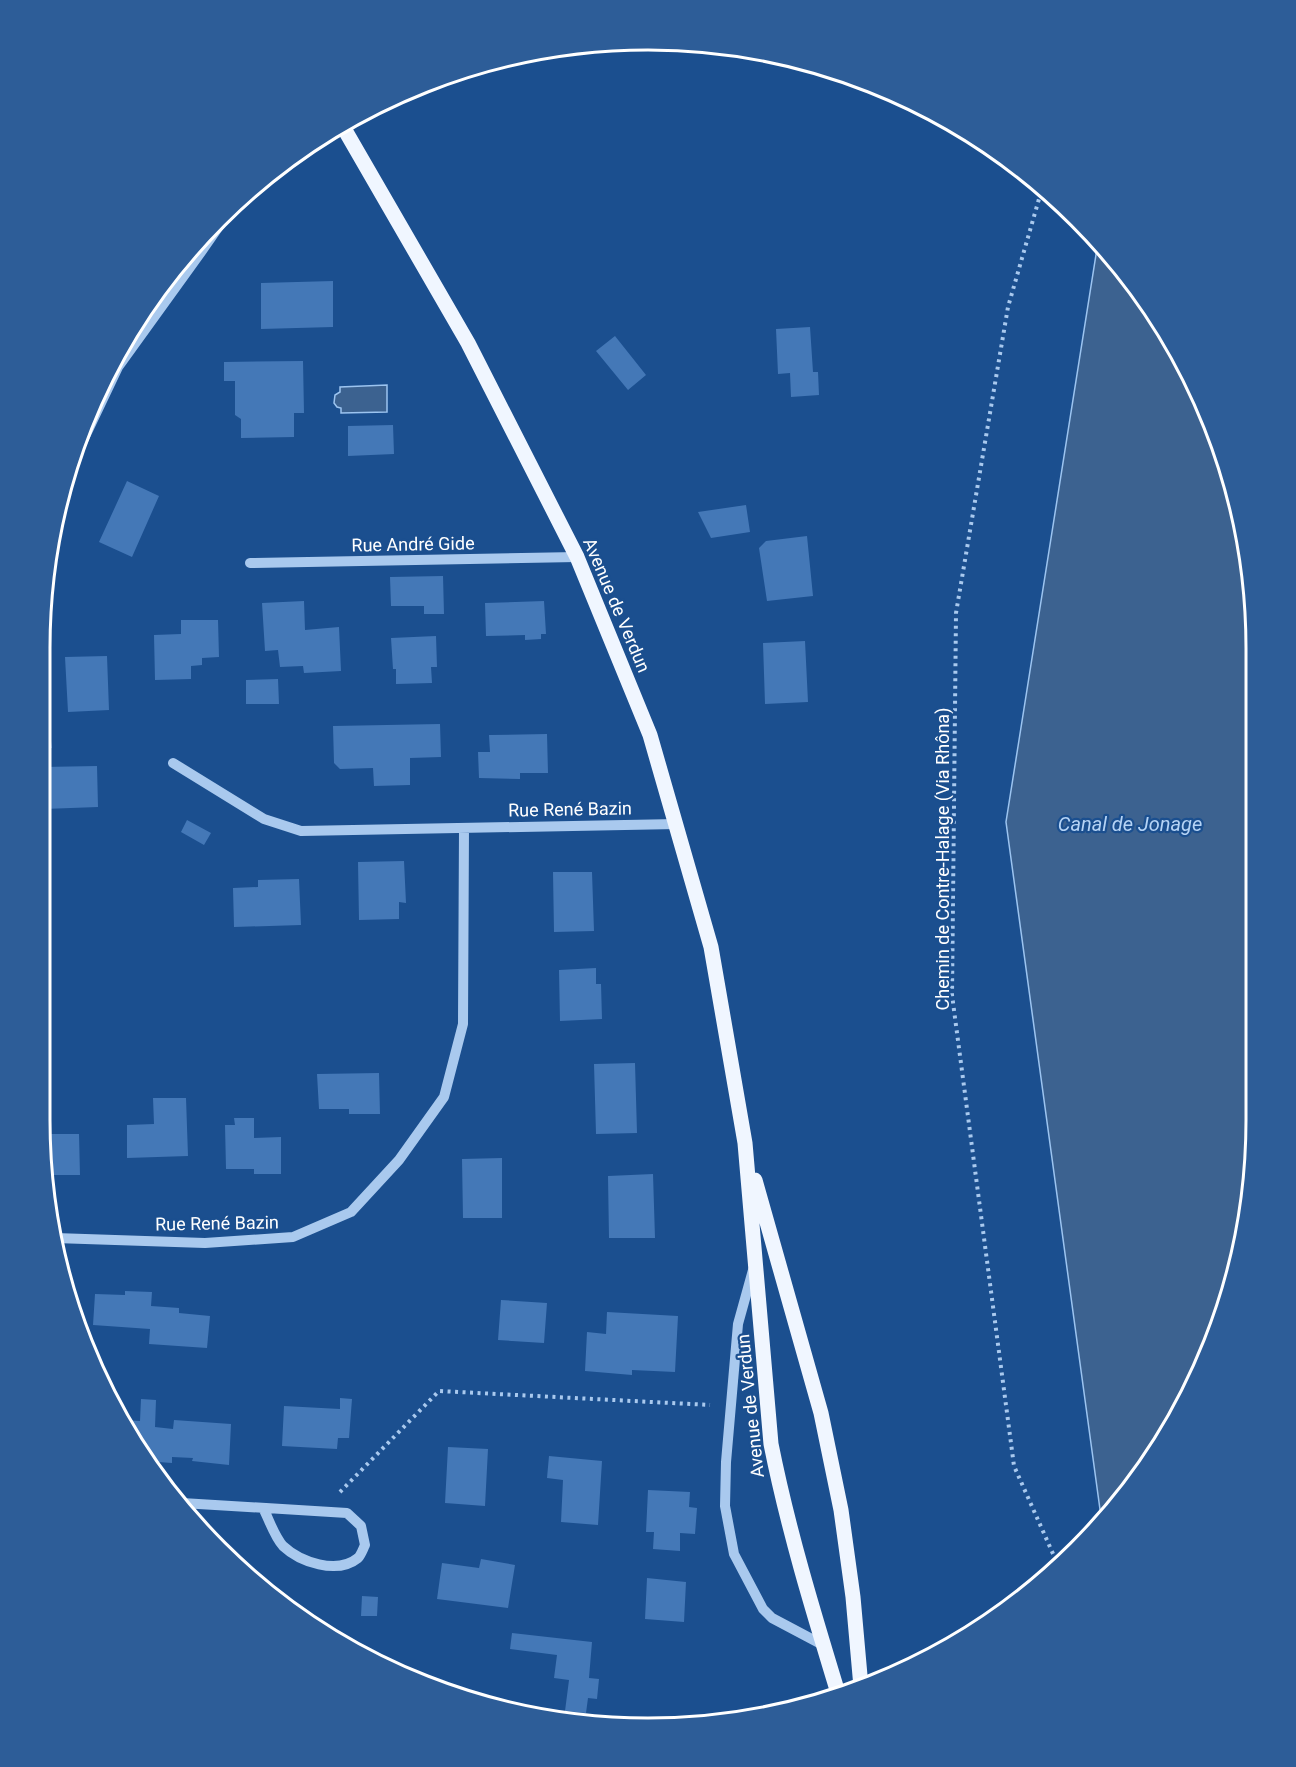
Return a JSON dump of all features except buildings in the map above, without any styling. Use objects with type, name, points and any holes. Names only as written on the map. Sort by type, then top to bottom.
[{"type":"main road","name":"Avenue de Verdun","points":[[346,132],[468,343],[577,557],[650,735],[711,947],[745,1143],[771,1444],[790,1531],[836,1687]]},
{"type":"main road","name":"Avenue de Verdun","points":[[745,1143],[821,1413],[852,1586],[860,1678]]},
{"type":"street","points":[[124,359],[206,245]]},
{"type":"street","name":"Rue André Gide","points":[[250,563],[577,557]]},
{"type":"street","name":"Rue René Bazin","points":[[173,763],[264,819],[301,831],[677,824]]},
{"type":"street","name":"Rue René Bazin","points":[[62,1238],[205,1243],[293,1237],[351,1212],[399,1160],[444,1097],[463,1024],[464,828]]},
{"type":"street","points":[[756,1261],[738,1324],[726,1462],[725,1506],[734,1554],[763,1609],[772,1618],[823,1645]]},
{"type":"street","points":[[190,1503],[347,1513],[361,1526],[365,1545],[358,1557],[344,1564],[324,1566],[301,1560],[282,1545],[263,1508]]},
{"type":"path","name":"Chemin de Contre-Halage (Via Rhôna)","points":[[1040,196],[1008,307],[956,613],[952,995],[1014,1466],[1055,1558]]},
{"type":"path","points":[[321,1511],[439,1391],[731,1406]]},
{"type":"water","name":"Canal de Jonage","points":[[1097,251],[1146,315],[1166,349],[1185,383],[1215,456],[1235,531],[1245,609],[1246,648],[1246,1119],[1245,1158],[1235,1236],[1215,1311],[1185,1384],[1146,1452],[1100,1511],[1006,822]]},
{"type":"water","points":[[387,385],[387,412],[341,413],[341,408],[334,403],[335,395],[340,392],[340,387]]}]
